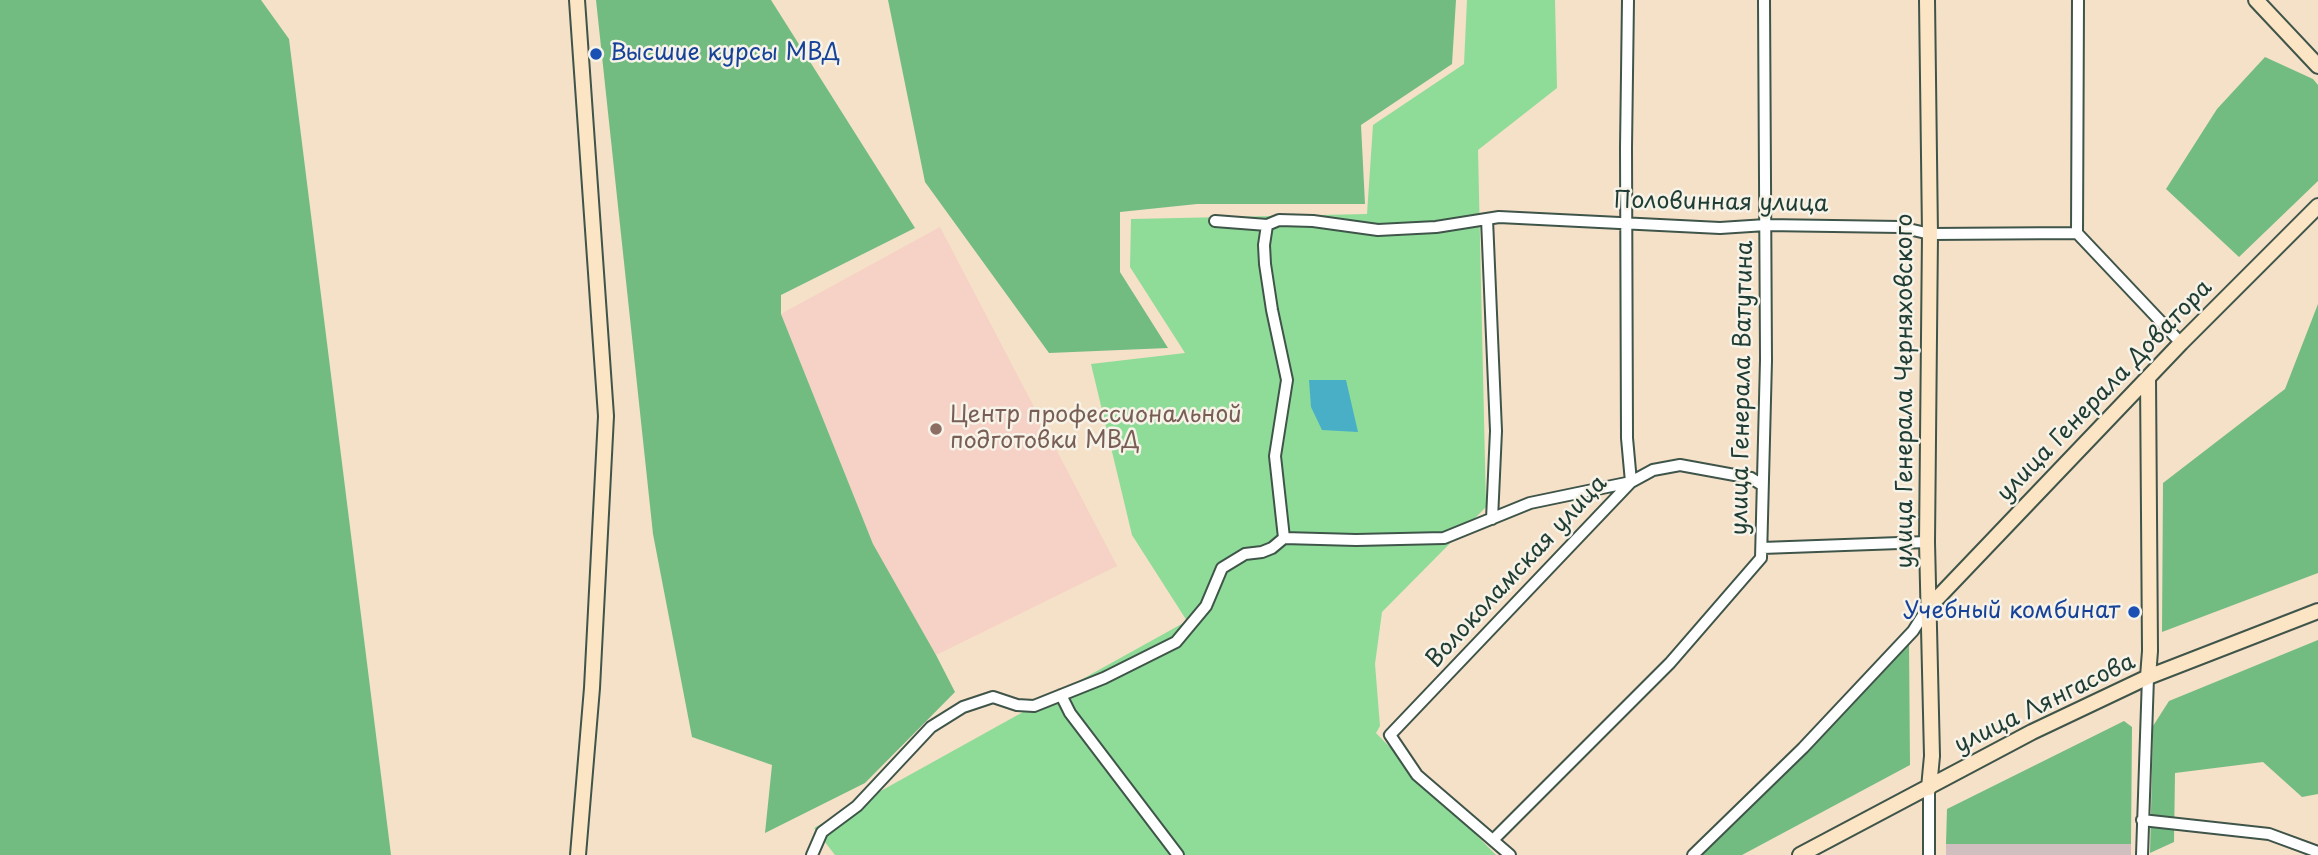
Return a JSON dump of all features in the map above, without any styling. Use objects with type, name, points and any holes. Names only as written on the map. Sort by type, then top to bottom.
[{"type":"street","points":[[577,0],[606,415],[592,688],[578,855]]},
{"type":"street","name":"Волоколамская улица","points":[[1494,839],[1418,775],[1390,735],[1631,482],[1627,438],[1628,0]]},
{"type":"street","name":"улица Генерала Ватутина","points":[[1494,839],[1670,663],[1760,558],[1766,360],[1764,0]]},
{"type":"street","name":"улица Генерала Черняховского","points":[[1927,0],[1930,234],[1927,610],[1932,756],[1929,788]]},
{"type":"street","points":[[2078,0],[2077,233],[2181,342]]},
{"type":"street","points":[[2256,0],[2318,66]]},
{"type":"street","name":"улица Генерала Доватора","points":[[1927,610],[2181,342],[2318,205]]},
{"type":"street","name":"Половинная улица","points":[[1215,221],[1267,225],[1279,220],[1313,221],[1378,230],[1436,227],[1499,217],[1720,228],[1766,225],[1900,227],[1930,234],[2077,233]]},
{"type":"street","points":[[1487,219],[1496,431],[1492,519]]},
{"type":"street","points":[[1267,225],[1265,264],[1287,380],[1275,456],[1284,538]]},
{"type":"street","points":[[2142,855],[2141,820],[2150,638],[2148,378]]},
{"type":"street","points":[[812,855],[822,832],[857,806],[931,727],[963,707],[993,697],[1017,705],[1034,706],[1104,677],[1176,642],[1206,606],[1222,568],[1245,554],[1272,548],[1284,538],[1444,538],[1530,503],[1631,482],[1653,470],[1680,465],[1751,478],[1762,485]]},
{"type":"street","points":[[1762,548],[1927,542]]},
{"type":"street","points":[[1693,855],[1802,748],[1913,631],[1927,610]]},
{"type":"street","name":"улица Лянгасова","points":[[1800,855],[2032,732],[2148,677],[2318,611]]},
{"type":"street","points":[[1061,695],[1070,713],[1178,855]]},
{"type":"street","points":[[1929,788],[1929,855]]},
{"type":"street","points":[[2141,820],[2269,834],[2318,852]]},
{"type":"street","points":[[1494,839],[1510,855]]},
{"type":"shaded area","name":"Центр профессиональной подготовки МВД","points":[[940,227],[1117,566],[936,655],[873,544],[781,314]]},
{"type":"shaded area","points":[[1946,844],[2131,844],[2131,855],[1946,855]]},
{"type":"green space","points":[[0,0],[261,0],[289,39],[391,855],[0,855]]},
{"type":"green space","points":[[596,0],[771,0],[915,228],[781,295],[781,314],[873,544],[955,692],[865,783],[765,833],[772,765],[692,737],[653,534]]},
{"type":"green space","points":[[888,0],[1456,0],[1452,64],[1361,125],[1365,204],[1197,204],[1120,212],[1120,272],[1168,348],[1049,353],[925,182]]},
{"type":"green space","points":[[1467,0],[1555,0],[1557,88],[1478,150],[1486,507],[1382,612],[1375,664],[1380,726],[1376,733],[1496,855],[835,855],[814,828],[1187,621],[1132,535],[1091,364],[1185,353],[1130,267],[1131,219],[1367,214],[1373,125],[1464,64]]},
{"type":"green space","points":[[2265,57],[2313,79],[2318,85],[2318,181],[2239,257],[2166,189],[2217,109]]},
{"type":"green space","points":[[2318,304],[2318,573],[2162,632],[2163,483],[2285,389]]},
{"type":"green space","points":[[2318,640],[2318,794],[2302,797],[2263,762],[2175,773],[2174,842],[2150,853],[2153,726],[2169,701]]},
{"type":"green space","points":[[1909,642],[1910,765],[1742,855],[1700,855]]},
{"type":"green space","points":[[2124,721],[2132,727],[2131,844],[1946,844],[1947,809]]},
{"type":"water","points":[[1309,380],[1346,380],[1358,432],[1322,430],[1311,407]]},
{"type":"place","name":"Высшие курсы МВД","points":[[596,54]]},
{"type":"place","name":"Центр профессиональной подготовки МВД","points":[[936,429]]},
{"type":"place","name":"Учебный комбинат","points":[[2134,612]]}]
